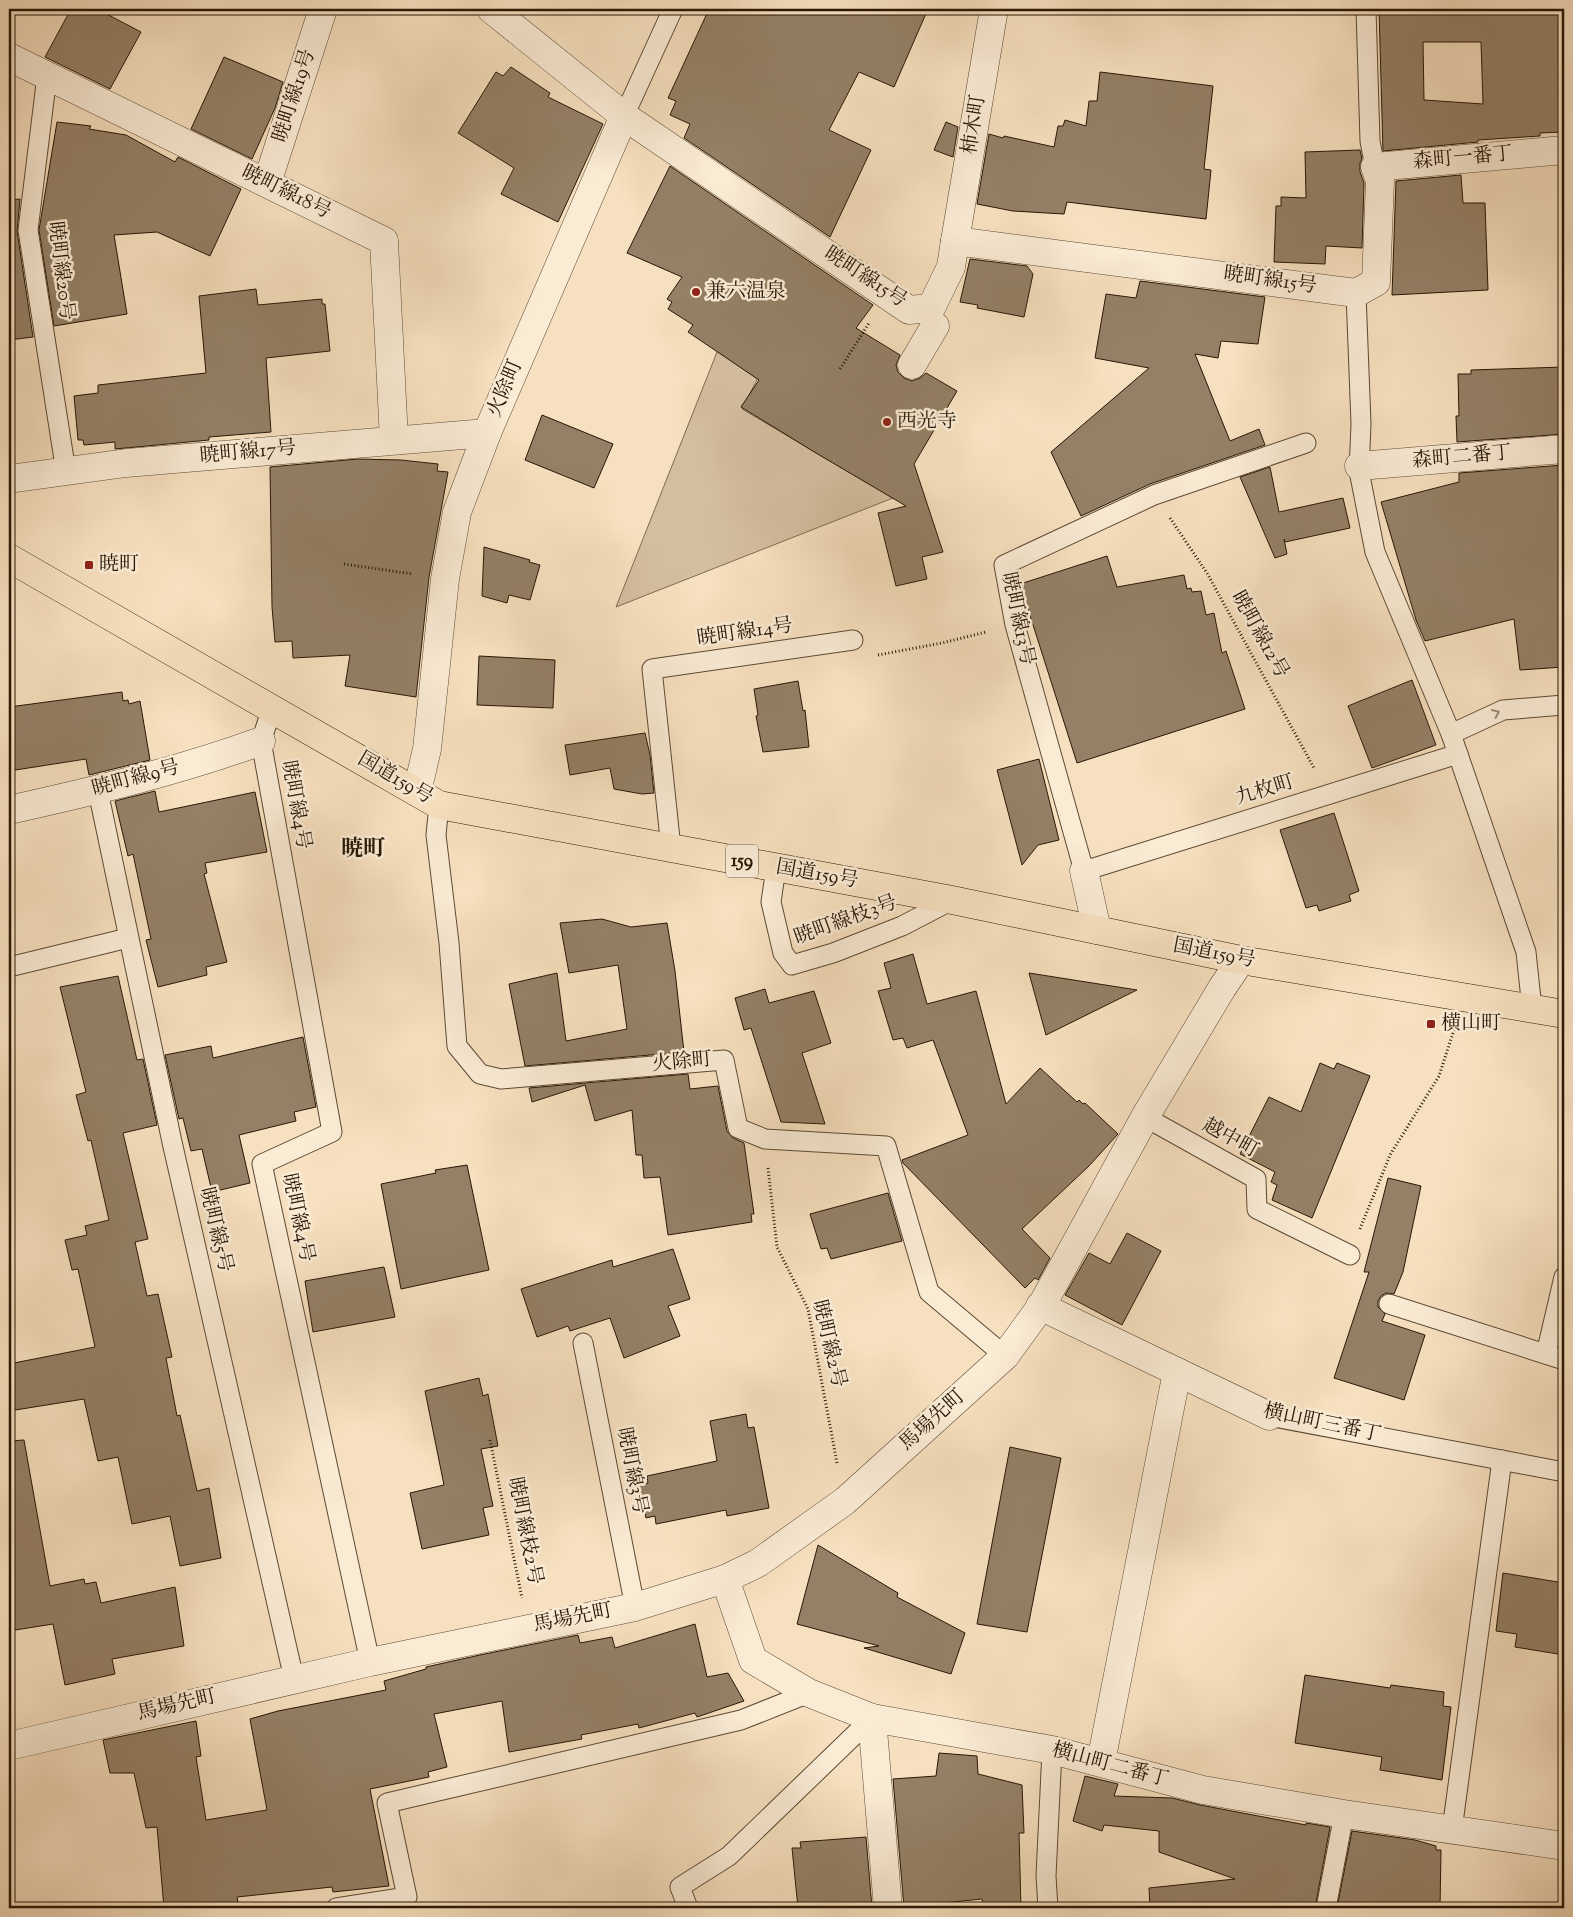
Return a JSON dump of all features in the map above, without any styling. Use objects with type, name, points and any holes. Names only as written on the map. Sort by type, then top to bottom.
[{"type":"highway","name":"国道159号","points":[[9,558],[428,798],[671,848],[952,900],[1241,960],[1564,1014]]},
{"type":"street","name":"暁町線19号","points":[[266,183],[323,9]]},
{"type":"street","name":"柿木町","points":[[956,241],[994,9]]},
{"type":"street","name":"暁町線15号","points":[[504,13],[624,116],[909,310],[931,308],[951,267],[956,241],[1356,292]]},
{"type":"street","name":"暁町線18号","points":[[9,57],[384,241],[394,440]]},
{"type":"street","name":"火除町","points":[[428,798],[428,742],[445,579],[457,512],[487,433],[624,116]]},
{"type":"street","name":"森町一番丁","points":[[1378,174],[1564,150]]},
{"type":"street","points":[[1356,292],[1376,282],[1378,174]]},
{"type":"street","points":[[912,364],[935,326]]},
{"type":"street","name":"暁町線17号","points":[[9,479],[126,463],[487,433]]},
{"type":"street","name":"森町二番丁","points":[[1359,466],[1564,449]]},
{"type":"street","name":"暁町線9号","points":[[9,810],[98,791],[223,755],[261,740]]},
{"type":"street","name":"暁町線13号","points":[[1084,871],[1097,930]]},
{"type":"street","name":"馬場先町","points":[[9,1746],[370,1662],[635,1607],[726,1579],[758,1563],[845,1500],[1005,1356],[1040,1306],[1144,1117],[1241,960]]},
{"type":"street","name":"横山町三番丁","points":[[1040,1306],[1269,1416]]},
{"type":"street","points":[[1101,1762],[1176,1372]]},
{"type":"street","name":"横山町二番丁","points":[[726,1579],[753,1660],[809,1693],[872,1718],[1052,1750],[1203,1790],[1344,1814],[1564,1846]]},
{"type":"street","points":[[872,1718],[888,1908]]},
{"type":"lane","name":"火除町","points":[[624,116],[673,9]]},
{"type":"lane","points":[[1366,9],[1370,141],[1378,174]]},
{"type":"lane","name":"暁町線20号","points":[[47,76],[28,230],[66,472]]},
{"type":"lane","points":[[1356,292],[1361,424],[1359,466],[1375,552],[1458,754],[1526,952],[1532,1009]]},
{"type":"lane","name":"暁町線13号","points":[[1084,871],[1014,625],[1004,565],[1154,495],[1306,443]]},
{"type":"lane","name":"暁町線14号","points":[[671,848],[652,669],[853,640]]},
{"type":"lane","points":[[1451,734],[1502,710],[1564,705]]},
{"type":"lane","name":"暁町線4号","points":[[272,709],[261,740],[332,1132],[262,1164],[370,1662]]},
{"type":"lane","name":"九枚町","points":[[1084,871],[1458,754]]},
{"type":"lane","name":"暁町線5号","points":[[98,791],[174,1152],[294,1679]]},
{"type":"lane","name":"火除町","points":[[428,798],[436,834],[449,943],[457,1046],[480,1074],[501,1079],[724,1060],[738,1128],[765,1139],[886,1146],[929,1292],[1005,1356]]},
{"type":"lane","name":"暁町線枝3号","points":[[776,868],[771,902],[783,953],[792,965],[833,953],[902,926],[952,900]]},
{"type":"lane","points":[[9,967],[128,938]]},
{"type":"lane","name":"越中町","points":[[1144,1117],[1256,1179],[1257,1209],[1350,1255]]},
{"type":"lane","points":[[1546,1354],[1564,1277]]},
{"type":"lane","points":[[1389,1304],[1564,1360]]},
{"type":"lane","name":"暁町線3号","points":[[583,1343],[635,1607]]},
{"type":"lane","name":"横山町三番丁","points":[[1269,1416],[1564,1472]]},
{"type":"lane","points":[[1452,1830],[1502,1460]]},
{"type":"lane","points":[[336,1908],[407,1897],[387,1803],[741,1720],[809,1693]]},
{"type":"lane","points":[[688,1908],[680,1887],[729,1856],[872,1718]]},
{"type":"lane","points":[[1048,1908],[1046,1876],[1052,1750]]},
{"type":"lane","points":[[1326,1908],[1344,1814]]},
{"type":"path","points":[[840,369],[886,294]]},
{"type":"path","name":"暁町線12号","points":[[1154,495],[1207,573],[1329,795]]},
{"type":"path","points":[[344,564],[445,579]]},
{"type":"path","points":[[853,640],[871,656],[942,643],[1014,625]]},
{"type":"path","points":[[1350,1255],[1390,1155],[1439,1076],[1464,997]]},
{"type":"path","name":"暁町線2号","points":[[765,1139],[777,1247],[808,1309],[845,1500]]},
{"type":"path","name":"暁町線枝2号","points":[[490,1440],[528,1628]]},
{"type":"shaded area","points":[[721,342],[764,366],[742,409],[893,498],[616,607]]},
{"type":"building","points":[[71,9],[97,9],[141,32],[110,89],[45,57]]},
{"type":"building","points":[[709,9],[928,9],[894,87],[859,72],[829,130],[871,150],[830,237],[684,138],[690,124],[670,115],[676,101],[668,98]]},
{"type":"building","points":[[1379,9],[1564,9],[1564,132],[1540,133],[1540,136],[1478,140],[1478,142],[1383,151]],"holes":[[[1423,42],[1481,42],[1483,104],[1424,100]]]},
{"type":"building","points":[[224,57],[283,82],[275,108],[252,159],[191,129]]},
{"type":"building","points":[[511,67],[550,93],[548,97],[603,124],[558,222],[501,194],[514,168],[458,133],[496,72],[503,76]]},
{"type":"building","points":[[1100,72],[1213,86],[1204,169],[1211,170],[1206,219],[1067,202],[1064,214],[1013,211],[977,204],[989,134],[1054,147],[1058,126],[1063,126],[1065,120],[1086,126],[1089,101],[1097,101]]},
{"type":"building","points":[[57,122],[91,126],[89,129],[126,135],[175,162],[178,157],[241,189],[210,256],[157,232],[114,235],[127,314],[54,326],[39,230]]},
{"type":"building","points":[[946,122],[958,127],[953,157],[934,150]]},
{"type":"building","points":[[1360,150],[1362,159],[1360,172],[1364,183],[1362,248],[1326,246],[1325,264],[1274,262],[1276,206],[1281,206],[1281,197],[1306,198],[1305,152]]},
{"type":"building","points":[[670,166],[873,305],[856,328],[900,355],[896,365],[898,372],[904,378],[912,381],[926,373],[957,391],[914,464],[943,552],[922,557],[927,579],[896,586],[878,513],[906,506],[741,407],[759,380],[688,332],[693,325],[668,309],[672,302],[667,299],[682,277],[627,253]]},
{"type":"building","points":[[1461,175],[1463,203],[1485,203],[1488,290],[1392,295],[1396,181]]},
{"type":"building","points":[[20,199],[17,231],[33,337],[9,340],[9,200]]},
{"type":"building","points":[[970,259],[1027,266],[1033,274],[1024,317],[977,308],[978,305],[960,302]]},
{"type":"building","points":[[1140,281],[1265,297],[1258,344],[1221,341],[1218,358],[1195,354],[1230,441],[1259,429],[1265,445],[1150,484],[1081,516],[1051,452],[1149,368],[1095,358],[1106,294],[1136,298]]},
{"type":"building","points":[[256,289],[258,305],[322,299],[322,304],[325,304],[330,351],[266,358],[271,432],[209,437],[209,440],[115,449],[115,442],[84,445],[83,440],[78,440],[74,396],[98,393],[98,385],[206,373],[199,296]]},
{"type":"building","points":[[1564,367],[1564,434],[1457,442],[1456,416],[1459,416],[1458,374],[1471,374],[1471,370]]},
{"type":"building","points":[[542,415],[613,444],[594,488],[525,460]]},
{"type":"building","points":[[358,459],[401,460],[438,464],[437,471],[448,472],[429,577],[416,697],[345,686],[350,655],[293,658],[292,641],[275,642],[272,607],[270,467]]},
{"type":"building","points":[[1564,465],[1564,547],[1560,547],[1560,615],[1564,615],[1564,667],[1520,670],[1514,619],[1425,641],[1416,620],[1381,502],[1459,482],[1459,473]]},
{"type":"building","points":[[1270,467],[1279,512],[1343,498],[1350,528],[1285,542],[1284,539],[1287,554],[1275,558],[1240,477]]},
{"type":"building","points":[[484,547],[530,560],[529,562],[540,565],[530,600],[509,595],[507,603],[482,596]]},
{"type":"building","points":[[1107,556],[1117,587],[1184,575],[1187,589],[1191,588],[1192,592],[1201,591],[1206,615],[1214,613],[1222,653],[1226,651],[1245,709],[1077,763],[1020,584]]},
{"type":"building","points":[[479,656],[555,660],[553,708],[477,705]]},
{"type":"building","points":[[1412,680],[1436,745],[1372,768],[1348,706]]},
{"type":"building","points":[[798,681],[803,711],[805,710],[809,747],[763,752],[756,716],[758,715],[754,689]]},
{"type":"building","points":[[122,692],[123,701],[128,700],[129,704],[140,701],[150,760],[89,775],[86,759],[9,771],[9,707]]},
{"type":"building","points":[[645,733],[650,755],[654,793],[642,794],[614,789],[610,768],[570,775],[565,745]]},
{"type":"building","points":[[1039,759],[1059,840],[1038,845],[1022,865],[997,770]]},
{"type":"building","points":[[155,791],[159,812],[255,792],[267,852],[205,863],[207,873],[204,874],[227,962],[206,967],[207,975],[158,987],[146,940],[151,939],[133,854],[128,856],[115,801]]},
{"type":"building","points":[[1334,813],[1359,891],[1349,895],[1351,901],[1319,911],[1317,905],[1306,908],[1280,830]]},
{"type":"building","points":[[602,919],[631,927],[667,923],[675,971],[684,1052],[525,1066],[509,984],[557,973],[566,1041],[627,1029],[618,965],[569,973],[560,923]]},
{"type":"building","points":[[913,954],[927,1004],[976,991],[1006,1104],[1040,1068],[1077,1102],[1079,1100],[1083,1104],[1085,1103],[1118,1134],[1089,1166],[1022,1229],[1050,1258],[1038,1280],[1035,1278],[1025,1288],[903,1163],[902,1160],[968,1135],[933,1040],[907,1048],[903,1038],[893,1040],[878,991],[891,988],[884,963]]},
{"type":"building","points":[[1029,973],[1137,990],[1046,1035]]},
{"type":"building","points":[[118,976],[137,1060],[143,1059],[157,1125],[123,1133],[148,1239],[135,1242],[147,1296],[158,1294],[172,1357],[166,1358],[177,1416],[180,1415],[197,1491],[209,1488],[221,1558],[180,1566],[170,1516],[132,1524],[118,1457],[98,1461],[84,1399],[9,1411],[9,1364],[95,1347],[78,1269],[72,1270],[65,1240],[87,1235],[85,1226],[109,1220],[91,1140],[88,1141],[76,1095],[86,1092],[60,987]]},
{"type":"building","points":[[765,989],[769,1003],[814,991],[831,1043],[802,1053],[825,1124],[781,1122],[751,1028],[744,1030],[735,998]]},
{"type":"building","points":[[303,1037],[316,1107],[294,1112],[296,1121],[239,1135],[250,1183],[212,1192],[202,1149],[191,1151],[183,1118],[179,1119],[165,1055],[211,1046],[213,1058]]},
{"type":"building","points":[[1320,1063],[1334,1069],[1337,1063],[1370,1076],[1312,1218],[1272,1200],[1277,1185],[1271,1182],[1275,1172],[1240,1154],[1269,1097],[1301,1112]]},
{"type":"building","points":[[688,1074],[690,1089],[718,1086],[727,1131],[733,1138],[744,1143],[754,1214],[751,1214],[752,1222],[668,1235],[660,1177],[644,1178],[642,1155],[636,1155],[632,1110],[595,1121],[585,1085],[532,1102],[529,1088]]},
{"type":"building","points":[[467,1165],[489,1270],[401,1289],[381,1184],[436,1173],[435,1170]]},
{"type":"building","points":[[1388,1178],[1421,1186],[1403,1272],[1394,1294],[1386,1293],[1378,1301],[1378,1307],[1385,1314],[1382,1321],[1425,1335],[1404,1400],[1334,1378],[1369,1272],[1364,1272]]},
{"type":"building","points":[[888,1193],[902,1241],[831,1259],[827,1248],[821,1249],[810,1214]]},
{"type":"building","points":[[1127,1233],[1161,1251],[1122,1325],[1065,1295],[1089,1253],[1110,1264]]},
{"type":"building","points":[[673,1249],[690,1299],[668,1306],[680,1336],[624,1358],[610,1318],[570,1331],[568,1326],[537,1337],[521,1289],[612,1260],[613,1267]]},
{"type":"building","points":[[384,1267],[395,1317],[313,1332],[305,1281]]},
{"type":"building","points":[[479,1378],[483,1396],[488,1394],[498,1446],[481,1449],[493,1506],[483,1508],[489,1535],[422,1549],[410,1493],[444,1485],[425,1391]]},
{"type":"building","points":[[746,1414],[748,1428],[754,1427],[769,1508],[727,1516],[726,1510],[656,1524],[655,1516],[646,1518],[639,1485],[648,1483],[647,1476],[717,1461],[710,1421]]},
{"type":"building","points":[[24,1440],[50,1586],[84,1579],[85,1584],[96,1582],[101,1603],[175,1587],[184,1646],[112,1659],[115,1674],[65,1685],[53,1624],[9,1631],[9,1441]]},
{"type":"building","points":[[1010,1447],[1061,1458],[1027,1632],[977,1624]]},
{"type":"building","points":[[818,1545],[898,1593],[897,1597],[965,1633],[951,1674],[864,1648],[879,1646],[797,1624]]},
{"type":"building","points":[[1503,1573],[1564,1583],[1564,1655],[1515,1647],[1517,1634],[1496,1631]]},
{"type":"building","points":[[695,1624],[707,1677],[728,1673],[744,1701],[697,1717],[695,1713],[639,1728],[638,1724],[581,1735],[582,1739],[509,1752],[502,1701],[434,1714],[447,1767],[428,1772],[429,1777],[370,1789],[389,1886],[333,1892],[332,1887],[237,1897],[239,1908],[164,1908],[157,1827],[146,1828],[134,1773],[110,1773],[103,1740],[196,1721],[201,1756],[196,1757],[206,1820],[267,1810],[250,1719],[278,1711],[386,1690],[384,1681],[426,1669],[426,1667],[480,1655],[578,1635],[580,1643],[612,1637],[615,1648]]},
{"type":"building","points":[[1305,1675],[1390,1688],[1391,1685],[1444,1692],[1443,1706],[1451,1707],[1442,1780],[1380,1770],[1382,1757],[1295,1743]]},
{"type":"building","points":[[939,1753],[977,1756],[978,1774],[1022,1785],[1024,1833],[1019,1833],[1021,1908],[984,1908],[982,1899],[904,1907],[893,1779],[936,1776]]},
{"type":"building","points":[[1085,1776],[1118,1784],[1114,1796],[1172,1798],[1306,1825],[1306,1823],[1330,1827],[1315,1908],[1150,1908],[1149,1888],[1235,1879],[1159,1852],[1159,1831],[1104,1825],[1102,1831],[1073,1821]]},
{"type":"building","points":[[1352,1831],[1415,1840],[1436,1846],[1436,1850],[1441,1850],[1440,1908],[1337,1908]]},
{"type":"building","points":[[866,1837],[872,1908],[798,1908],[792,1848],[801,1848],[800,1842]]},
{"type":"place","name":"兼六温泉","points":[[696,292]]},
{"type":"place","name":"西光寺","points":[[887,422]]},
{"type":"place","name":"暁町","points":[[89,565]]},
{"type":"place","name":"横山町","points":[[1431,1024]]},
{"type":"district","name":"暁町","points":[[363,850]]}]
